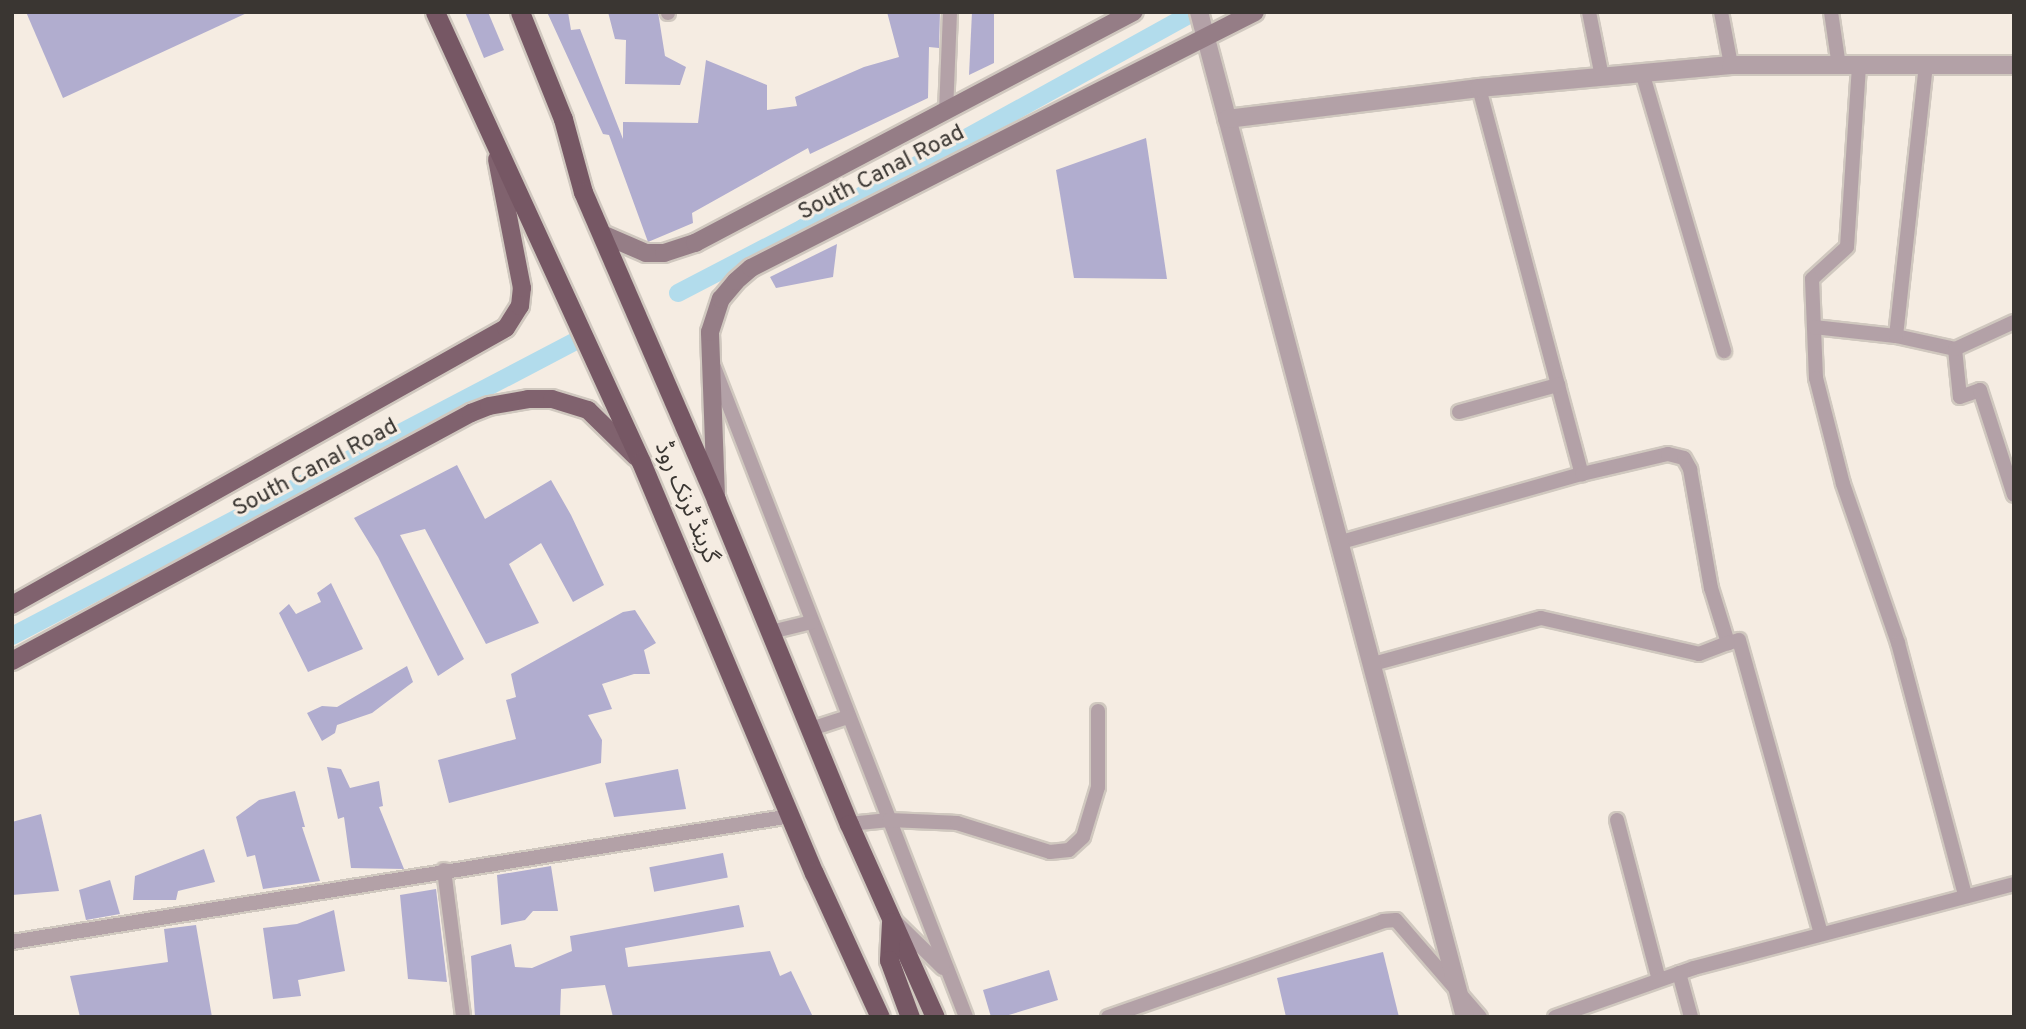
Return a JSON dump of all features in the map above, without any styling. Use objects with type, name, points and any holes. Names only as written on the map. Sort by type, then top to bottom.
[{"type":"highway","name":"گرینڈ ٹرنک روڈ","points":[[435,12],[641,462],[791,816],[880,1017]]},
{"type":"highway","name":"گرینڈ ٹرنک روڈ","points":[[520,12],[564,119],[583,192],[613,239],[620,275],[849,824],[935,1017]]},
{"type":"highway","points":[[891,917],[889,961],[911,1017]]},
{"type":"main road","points":[[613,239],[646,253],[664,253],[695,243],[1134,12]]},
{"type":"main road","name":"South Canal Road","points":[[716,500],[710,332],[721,299],[751,268],[1255,12]]},
{"type":"main road","points":[[12,605],[506,328],[520,306],[522,288],[493,138]]},
{"type":"main road","name":"South Canal Road","points":[[12,661],[471,413],[489,406],[528,398],[552,399],[588,410],[641,462]]},
{"type":"street","points":[[946,112],[950,12]]},
{"type":"street","points":[[1199,12],[1465,1017]]},
{"type":"street","points":[[1589,12],[1602,77]]},
{"type":"street","points":[[1721,12],[1731,65]]},
{"type":"street","points":[[1831,12],[1839,66]]},
{"type":"street","points":[[1227,119],[1479,88],[1731,65],[2014,65]]},
{"type":"street","points":[[1860,66],[1847,247],[1812,279],[1816,378],[1843,484],[1898,643],[1965,895]]},
{"type":"street","points":[[1896,336],[1926,66]]},
{"type":"street","points":[[1642,72],[1724,351]]},
{"type":"street","points":[[1479,88],[1582,474]]},
{"type":"street","points":[[1814,327],[1896,336],[1955,349],[2014,322]]},
{"type":"street","points":[[1955,349],[1960,397],[1980,390],[2014,495]]},
{"type":"street","points":[[710,356],[966,1017]]},
{"type":"street","points":[[1459,412],[1558,385]]},
{"type":"street","points":[[1341,542],[1582,474],[1668,454],[1684,458],[1690,470],[1711,588],[1728,643]]},
{"type":"street","points":[[1373,664],[1541,618],[1699,654],[1739,640],[1821,934]]},
{"type":"street","points":[[771,632],[812,622]]},
{"type":"street","points":[[849,824],[889,820],[957,823],[1050,852],[1069,850],[1083,837],[1098,787],[1098,710]]},
{"type":"street","points":[[811,729],[849,717]]},
{"type":"street","points":[[12,942],[791,816]]},
{"type":"street","points":[[1617,820],[1659,980]]},
{"type":"street","points":[[444,870],[463,1017]]},
{"type":"street","points":[[1555,1017],[1679,973],[2014,884]]},
{"type":"street","points":[[891,917],[948,974]]},
{"type":"street","points":[[1108,1017],[1383,921],[1396,920],[1480,1017]]},
{"type":"street","points":[[1679,973],[1691,1017]]},
{"type":"building","points":[[26,12],[249,12],[63,98]]},
{"type":"building","points":[[465,12],[488,12],[504,50],[484,58]]},
{"type":"building","points":[[547,12],[568,12],[571,30],[580,29],[623,139],[623,122],[698,123],[706,60],[767,85],[767,110],[797,106],[795,97],[864,67],[899,57],[887,12],[940,12],[939,48],[929,47],[928,98],[810,154],[808,148],[692,213],[693,223],[648,242],[609,135],[603,134]]},
{"type":"building","points":[[608,12],[658,12],[665,56],[686,67],[680,85],[625,84],[626,40],[615,39]]},
{"type":"building","points":[[972,12],[994,12],[994,63],[969,75]]},
{"type":"building","points":[[1146,138],[1167,279],[1074,278],[1056,170]]},
{"type":"building","points":[[837,244],[833,277],[776,288],[770,277]]},
{"type":"building","points":[[457,465],[485,519],[551,480],[604,585],[573,602],[541,543],[509,564],[539,623],[486,644],[425,529],[400,535],[464,659],[438,676],[378,557],[354,518]]},
{"type":"building","points":[[331,583],[363,649],[308,672],[279,613],[289,604],[296,614],[321,602],[317,593]]},
{"type":"building","points":[[635,610],[656,643],[644,650],[650,674],[634,674],[602,684],[612,709],[588,715],[602,740],[601,763],[449,803],[438,760],[516,739],[506,700],[516,697],[511,674],[623,612]]},
{"type":"building","points":[[407,666],[413,682],[372,713],[337,725],[335,733],[322,741],[307,713],[322,706],[337,707]]},
{"type":"building","points":[[327,767],[341,769],[350,788],[379,781],[383,806],[379,807],[404,869],[351,868],[344,817],[338,819]]},
{"type":"building","points":[[678,769],[686,809],[614,817],[605,783]]},
{"type":"building","points":[[295,791],[305,827],[302,827],[320,881],[263,889],[255,855],[247,857],[236,817],[259,800]]},
{"type":"building","points":[[41,814],[59,891],[12,895],[12,822]]},
{"type":"building","points":[[204,849],[215,882],[178,891],[176,900],[133,900],[135,876]]},
{"type":"building","points":[[723,853],[728,878],[654,892],[649,867]]},
{"type":"building","points":[[551,866],[558,911],[533,911],[525,920],[501,925],[497,875]]},
{"type":"building","points":[[110,880],[120,914],[86,920],[79,890]]},
{"type":"building","points":[[436,889],[447,982],[408,979],[400,895]]},
{"type":"building","points":[[739,905],[744,927],[625,948],[628,967],[770,951],[780,976],[791,971],[813,1017],[613,1017],[605,985],[561,989],[560,1017],[475,1017],[471,956],[511,944],[515,967],[532,968],[572,951],[570,936]]},
{"type":"building","points":[[334,910],[345,971],[298,980],[301,996],[273,999],[263,928],[297,924]]},
{"type":"building","points":[[196,925],[212,1017],[80,1017],[70,976],[168,962],[164,929]]},
{"type":"building","points":[[1383,952],[1399,1017],[1286,1017],[1277,978]]},
{"type":"building","points":[[1049,970],[1058,1000],[1002,1017],[991,1017],[983,990]]},
{"type":"waterway","points":[[678,293],[803,228],[1194,12]]},
{"type":"waterway","points":[[12,636],[574,342]]}]
